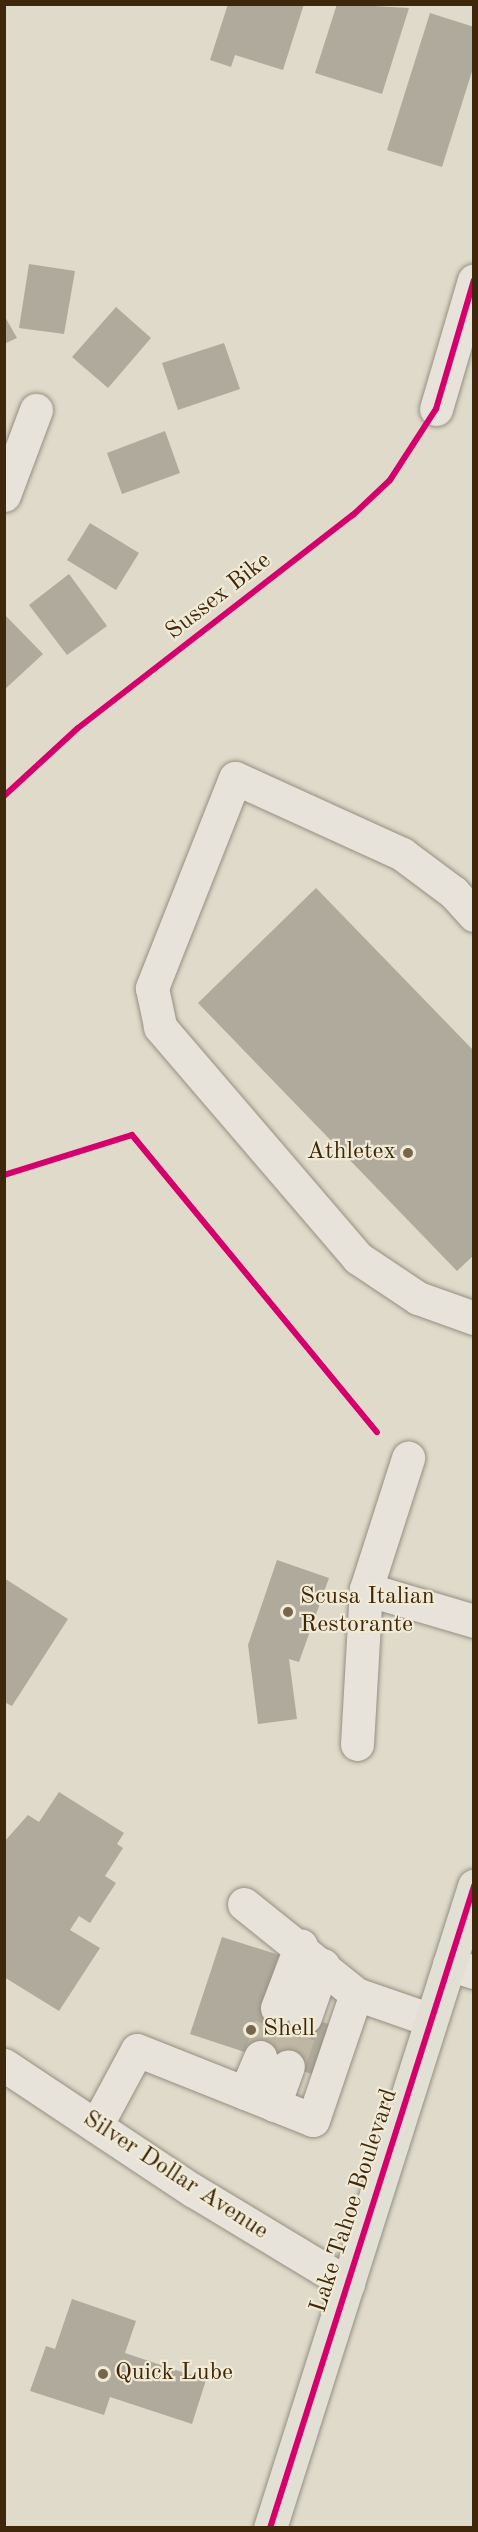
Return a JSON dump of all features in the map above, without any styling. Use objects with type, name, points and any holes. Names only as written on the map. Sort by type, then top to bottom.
[{"type":"highway","name":"Lake Tahoe Boulevard","points":[[270,2528],[431,2020],[461,1968],[474,1886]]},
{"type":"street","points":[[436,409],[474,280]]},
{"type":"street","points":[[4,495],[36,410]]},
{"type":"street","points":[[474,915],[453,892],[402,854],[235,778],[152,988],[160,1027],[358,1258],[418,1298],[474,1317]]},
{"type":"street","points":[[357,1744],[366,1589],[408,1458]]},
{"type":"street","points":[[366,1589],[474,1621]]},
{"type":"street","points":[[244,1904],[312,1955],[356,1994],[431,2020]]},
{"type":"street","points":[[291,2012],[312,1955]]},
{"type":"street","points":[[96,2126],[137,2050],[313,2120],[356,1994]]},
{"type":"street","points":[[259,2099],[274,2061]]},
{"type":"street","name":"Silver Dollar Avenue","points":[[4,2065],[96,2126],[348,2284]]},
{"type":"building","points":[[228,4],[304,4],[283,70],[235,55],[231,67],[210,60]]},
{"type":"building","points":[[337,4],[409,8],[382,94],[315,73]]},
{"type":"building","points":[[430,13],[474,27],[474,65],[442,167],[387,150]]},
{"type":"building","points":[[29,264],[75,271],[64,334],[19,328]]},
{"type":"building","points":[[116,307],[151,338],[108,388],[72,357]]},
{"type":"building","points":[[4,315],[17,338],[4,344]]},
{"type":"building","points":[[224,343],[240,389],[178,410],[162,363]]},
{"type":"building","points":[[165,431],[180,473],[122,494],[107,453]]},
{"type":"building","points":[[90,523],[139,553],[116,590],[67,560]]},
{"type":"building","points":[[69,574],[107,626],[67,655],[29,605]]},
{"type":"building","points":[[4,614],[43,654],[4,690]]},
{"type":"building","name":"Athletex","points":[[316,888],[474,1051],[474,1255],[457,1271],[198,1003]]},
{"type":"building","name":"Scusa Italian Restorante","points":[[277,1560],[329,1578],[299,1662],[289,1659],[297,1719],[258,1724],[248,1645]]},
{"type":"building","points":[[4,1578],[68,1619],[12,1706],[4,1702]]},
{"type":"building","points":[[59,1792],[124,1833],[117,1844],[123,1848],[105,1876],[116,1883],[90,1923],[79,1916],[70,1930],[100,1948],[59,2011],[4,1977],[4,1842],[28,1815],[39,1822]]},
{"type":"building","points":[[222,1937],[279,1955],[263,2003],[335,2026],[318,2076],[190,2034]]},
{"type":"building","points":[[72,2299],[136,2321],[125,2353],[206,2380],[192,2424],[110,2397],[104,2415],[30,2391],[46,2346],[55,2349]]},
{"type":"tunnel","points":[[260,2057],[277,2008]]},
{"type":"tunnel","points":[[288,2066],[305,2017]]},
{"type":"cycle path","name":"Sussex Bike","points":[[4,796],[78,728],[353,515],[390,480],[436,409],[474,280]]},
{"type":"cycle path","points":[[4,1175],[132,1135],[377,1432]]},
{"type":"cycle path","points":[[270,2528],[474,1886]]},
{"type":"place","name":"Athletex","points":[[408,1153]]},
{"type":"place","name":"Scusa Italian Restorante","points":[[288,1612]]},
{"type":"place","name":"Shell","points":[[251,2030]]},
{"type":"place","name":"Quick Lube","points":[[103,2374]]}]
